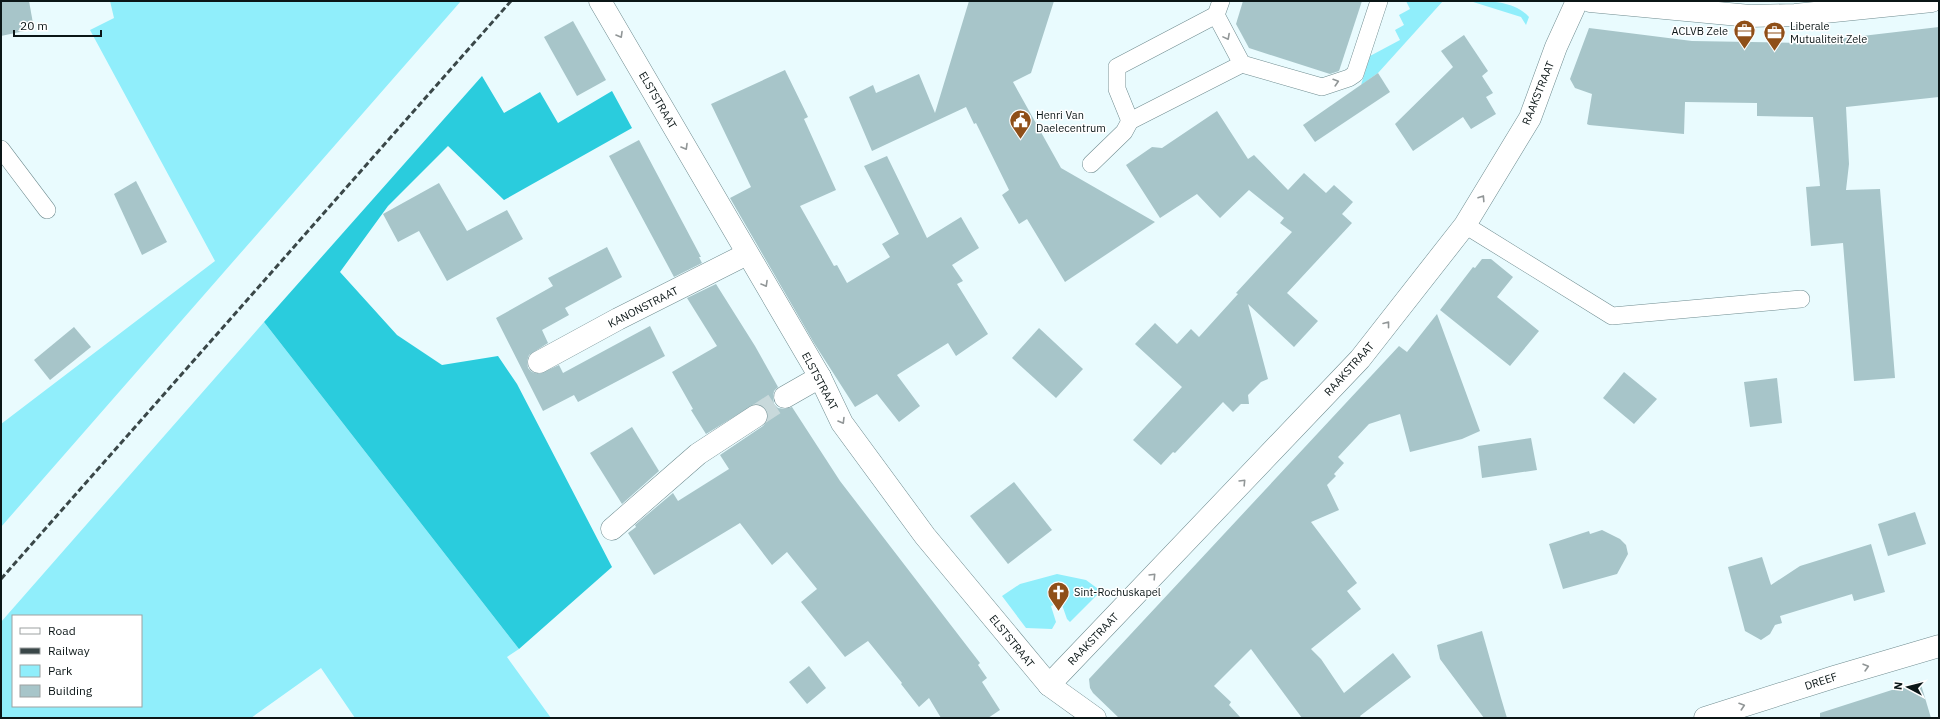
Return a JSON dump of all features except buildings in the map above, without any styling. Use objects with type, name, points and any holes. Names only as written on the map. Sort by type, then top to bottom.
[{"type":"street","name":"ELSTSTRAAT","points":[[600,1],[820,377],[842,423],[925,536],[1049,686],[1080,714]]},
{"type":"street","name":"RAAKSTRAAT","points":[[1049,686],[1360,359],[1465,225],[1530,118],[1556,47],[1576,1]]},
{"type":"street","points":[[1590,1],[1616,2],[1654,8],[1750,16],[1795,15],[1932,1]]},
{"type":"street","name":"KANONSTRAAT","points":[[539,362],[618,319],[747,254]]},
{"type":"street","points":[[785,397],[820,377]]},
{"type":"street","points":[[612,529],[698,454],[756,416]]},
{"type":"street","name":"DREEF","points":[[1705,718],[1834,676],[1939,646]]},
{"type":"lane","points":[[1092,164],[1124,132],[1130,121],[1242,64],[1322,87],[1349,78],[1356,74],[1379,1]]},
{"type":"lane","points":[[1130,121],[1117,89],[1117,67],[1218,8],[1242,64]]},
{"type":"lane","points":[[1,149],[47,210]]},
{"type":"lane","points":[[1465,225],[1612,316],[1801,299]]},
{"type":"green space","points":[[110,1],[461,1],[1,527],[1,424],[215,261],[90,30],[114,18]]},
{"type":"green space","points":[[1406,1],[1443,1],[1378,73],[1361,85],[1370,56],[1400,40],[1395,30],[1404,25],[1399,15],[1410,9]]},
{"type":"green space","points":[[1470,1],[1502,3],[1517,8],[1529,17],[1526,25],[1521,17]]},
{"type":"green space","points":[[264,322],[519,649],[507,657],[551,718],[355,718],[321,668],[251,718],[1,718],[1,622]]},
{"type":"green space","points":[[1057,574],[1086,580],[1101,591],[1070,622],[1067,619],[1061,602],[1051,606],[1056,622],[1052,629],[1026,628],[1002,596],[1020,584]]},
{"type":"shaded area","points":[[482,76],[504,113],[540,92],[558,123],[612,91],[632,128],[504,200],[448,146],[388,206],[340,272],[397,335],[442,365],[498,356],[517,384],[612,567],[519,649],[264,322]]},
{"type":"tunnel","points":[[756,416],[785,397]]},
{"type":"railway","points":[[1,579],[511,1]]},
{"type":"place","name":"ACLVB Zele","points":[[1744,50]]},
{"type":"place","name":"Liberale Mutualiteit Zele","points":[[1774,52]]},
{"type":"place","name":"Henri Van Daelecentrum","points":[[1020,140]]},
{"type":"place","name":"Sint-Rochuskapel","points":[[1059,612]]}]
